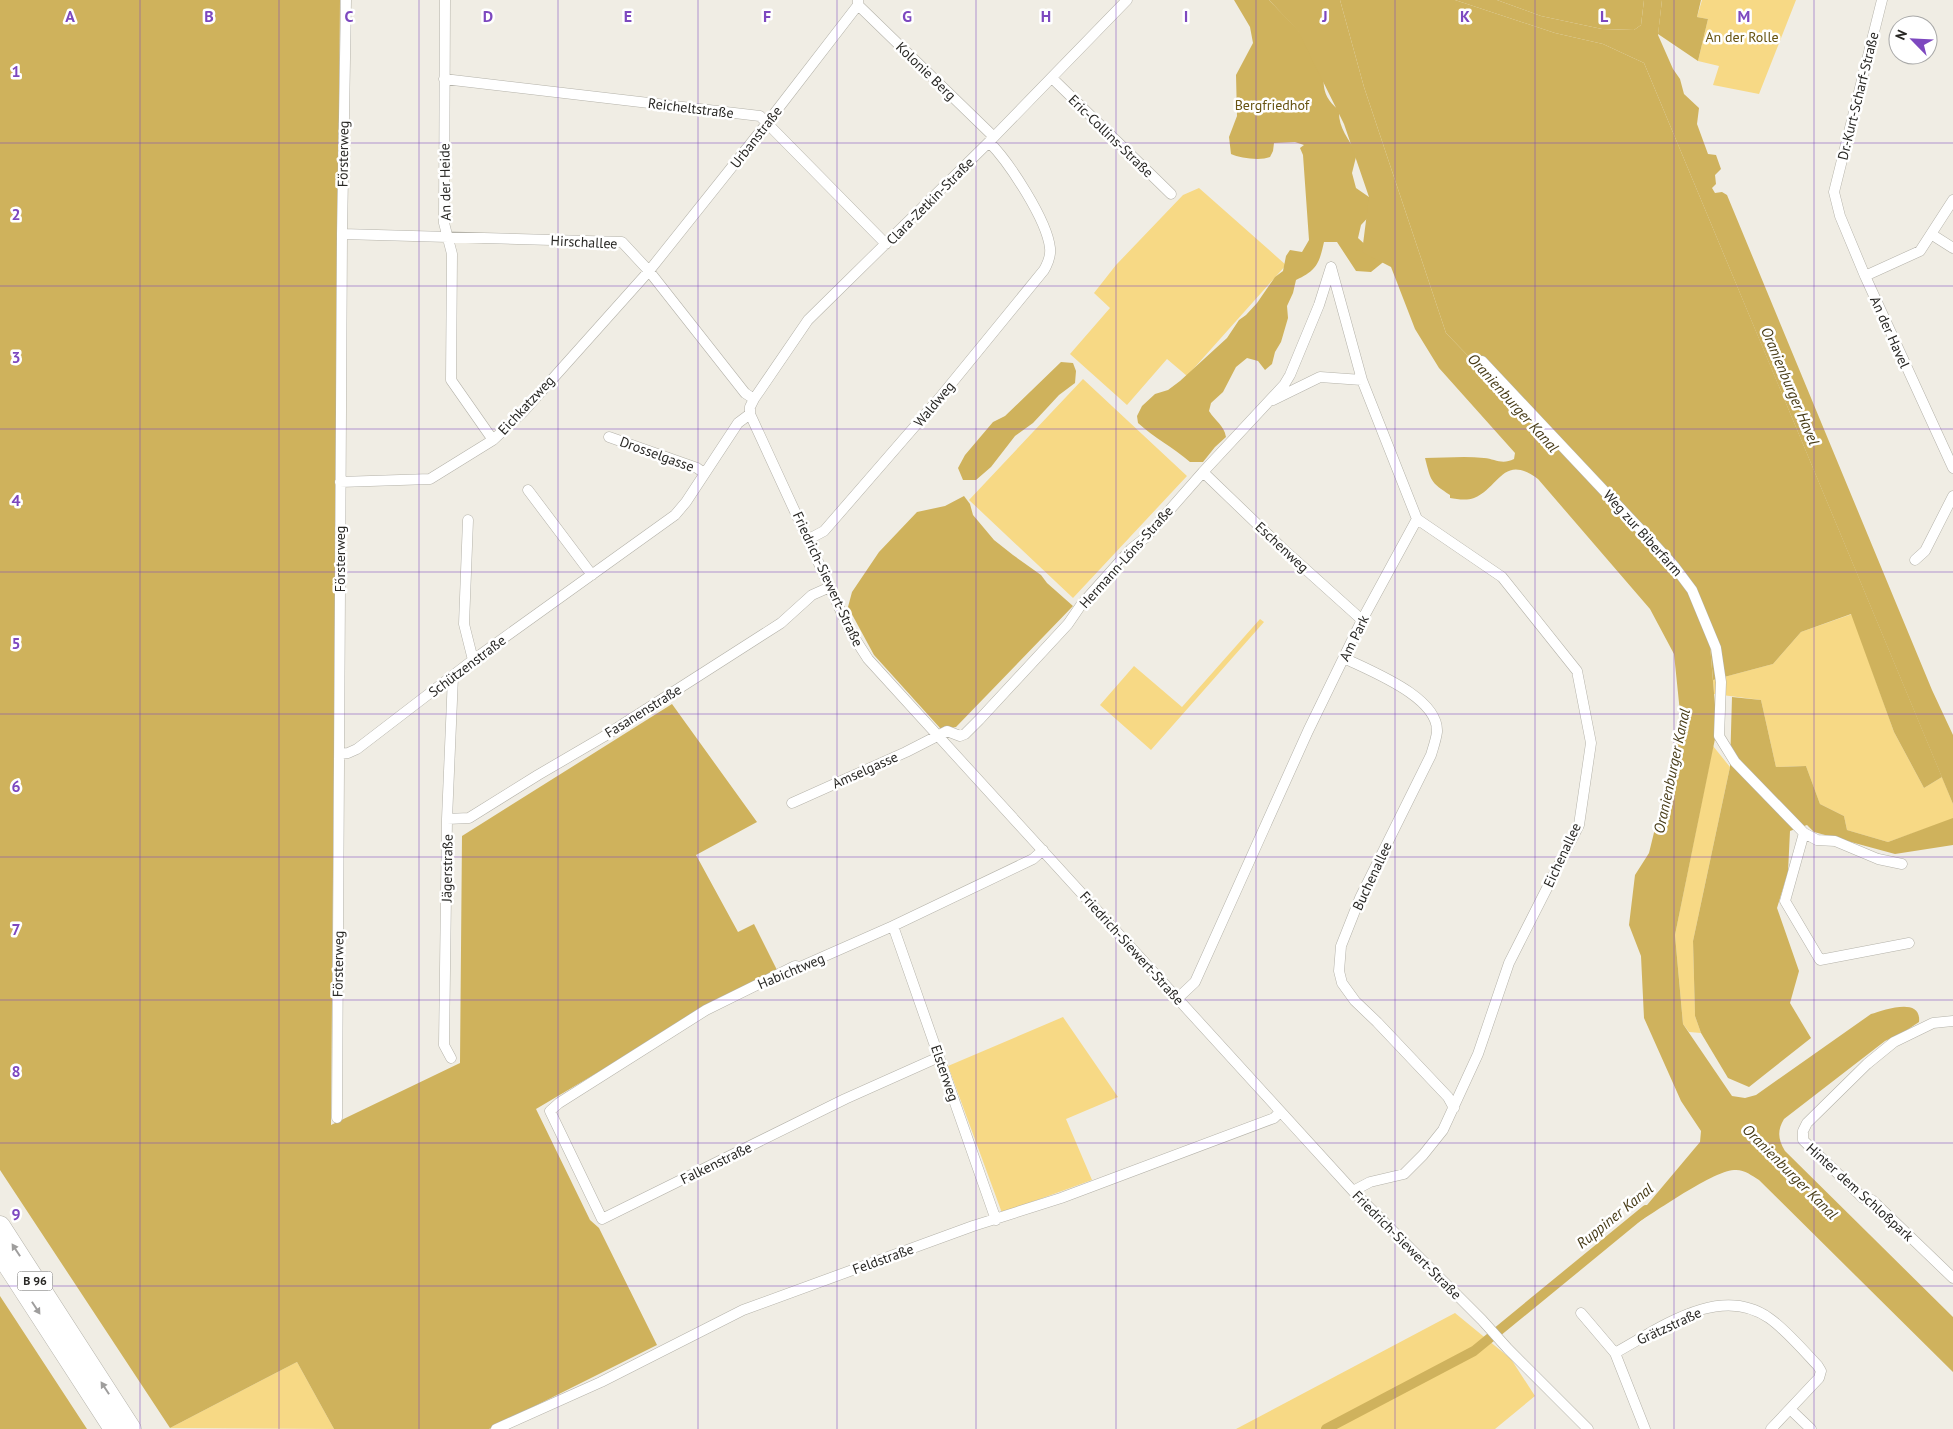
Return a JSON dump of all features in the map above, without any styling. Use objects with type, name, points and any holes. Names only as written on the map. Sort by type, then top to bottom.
[{"type":"highway","name":"B 96","points":[[0,1226],[131,1429]]},
{"type":"highway","name":"B 96","points":[[0,1252],[114,1429]]},
{"type":"street","name":"Försterweg","points":[[337,1118],[340,482],[346,0]]},
{"type":"street","name":"An der Heide","points":[[445,0],[444,223],[452,254],[451,380],[493,440]]},
{"type":"street","name":"Clara-Zetkin-Straße","points":[[750,414],[750,407],[754,399],[808,320],[992,139],[1127,0]]},
{"type":"street","name":"Dr.-Kurt-Scharf-Straße","points":[[1834,192],[1882,0]]},
{"type":"street","name":"Urbanstraße","points":[[649,271],[767,123],[858,2]]},
{"type":"street","name":"Kolonie Berg","points":[[858,2],[992,139],[1036,212],[1048,237],[1049,260]]},
{"type":"street","name":"Eric-Collins-Straße","points":[[1052,78],[1171,194]]},
{"type":"street","name":"Reicheltstraße","points":[[444,79],[760,116],[886,244]]},
{"type":"street","name":"An der Havel","points":[[1834,192],[1840,216],[1865,276],[1953,468]]},
{"type":"street","points":[[1865,276],[1920,251],[1953,200]]},
{"type":"street","name":"Hirschallee","points":[[342,234],[622,242],[649,271],[745,393],[754,399]]},
{"type":"street","points":[[1931,234],[1953,248]]},
{"type":"street","name":"Waldweg","points":[[808,539],[824,531],[942,395],[1044,270],[1049,260]]},
{"type":"street","name":"Hermann-Löns-Straße","points":[[937,736],[947,731],[960,736],[965,734],[980,720],[1068,624],[1081,605],[1131,549],[1152,532],[1203,472],[1268,402],[1284,385],[1290,375],[1319,304],[1331,267],[1362,380],[1320,377],[1268,402]]},
{"type":"street","name":"Eichkatzweg","points":[[340,482],[430,479],[493,440],[522,413],[649,271]]},
{"type":"street","name":"Weg zur Biberfarm","points":[[1482,361],[1656,546],[1692,590],[1716,648],[1721,682],[1719,736],[1735,762],[1804,832],[1817,840],[1835,841],[1878,859],[1902,864]]},
{"type":"street","points":[[1362,380],[1417,519]]},
{"type":"street","name":"Friedrich-Siewert-Straße","points":[[750,414],[850,631],[868,660],[1353,1191],[1588,1429]]},
{"type":"street","name":"Schützenstraße","points":[[340,754],[357,749],[473,660],[675,515],[686,502],[738,423],[750,414]]},
{"type":"street","name":"Drosselgasse","points":[[609,437],[697,468],[704,473]]},
{"type":"street","name":"Eschenweg","points":[[1203,472],[1282,548],[1362,620]]},
{"type":"street","points":[[528,490],[592,575]]},
{"type":"street","points":[[1915,560],[1925,551],[1953,496]]},
{"type":"street","name":"Am Park","points":[[1178,998],[1195,982],[1308,731],[1362,620],[1417,519]]},
{"type":"street","name":"Eichenallee","points":[[1353,1191],[1370,1182],[1404,1174],[1430,1147],[1443,1130],[1478,1054],[1509,963],[1579,825],[1590,743],[1577,671],[1502,577],[1417,519]]},
{"type":"street","points":[[468,520],[464,624],[473,660]]},
{"type":"street","name":"Fasanenstraße","points":[[447,819],[469,818],[603,737],[781,623],[812,595],[830,587]]},
{"type":"street","name":"Buchenallee","points":[[1344,658],[1403,688],[1421,700],[1433,714],[1437,731],[1431,755],[1360,898],[1342,946],[1339,971],[1342,983],[1355,1001],[1448,1097],[1454,1108]]},
{"type":"street","name":"Jägerstraße","points":[[451,1058],[444,1045],[447,819],[454,676]]},
{"type":"street","name":"Amselgasse","points":[[792,803],[906,752],[937,736]]},
{"type":"street","points":[[1804,832],[1785,901],[1820,960],[1909,943]]},
{"type":"street","name":"Habichtweg","points":[[550,1112],[559,1103],[706,1010],[795,966],[800,967],[893,926],[1033,859],[1043,850]]},
{"type":"street","name":"Elsterweg","points":[[893,926],[996,1220]]},
{"type":"street","name":"Hinter dem Schloßpark","points":[[1951,1273],[1872,1200],[1863,1198],[1803,1140],[1803,1130],[1807,1123],[1860,1070],[1894,1042],[1933,1023],[1953,1021]]},
{"type":"street","name":"Falkenstraße","points":[[550,1112],[602,1219],[845,1099],[939,1057]]},
{"type":"street","name":"Feldstraße","points":[[496,1429],[601,1382],[743,1310],[1256,1125],[1274,1118],[1280,1112]]},
{"type":"street","name":"Grätzstraße","points":[[1614,1353],[1669,1323],[1700,1309],[1730,1304],[1752,1308],[1770,1318],[1821,1371],[1819,1378],[1790,1409]]},
{"type":"street","points":[[1581,1313],[1614,1353],[1645,1429]]},
{"type":"street","points":[[1770,1429],[1790,1409],[1811,1429]]},
{"type":"green space","points":[[0,0],[340,0],[331,1125],[460,1063],[462,836],[672,704],[757,822],[696,855],[738,932],[754,924],[777,970],[705,1009],[536,1109],[590,1220],[599,1228],[657,1345],[489,1429],[334,1429],[297,1362],[170,1428],[0,1170]]},
{"type":"green space","name":"Bergfriedhof","points":[[1234,0],[1269,0],[1305,38],[1320,58],[1327,97],[1339,110],[1342,127],[1357,153],[1352,173],[1356,188],[1369,197],[1375,210],[1361,225],[1358,238],[1371,250],[1387,259],[1371,272],[1356,271],[1337,242],[1324,242],[1316,266],[1309,273],[1296,280],[1287,306],[1288,318],[1272,364],[1265,370],[1258,361],[1247,358],[1236,367],[1223,392],[1211,403],[1209,411],[1221,426],[1226,437],[1203,462],[1190,462],[1138,423],[1137,416],[1142,406],[1155,394],[1168,390],[1180,381],[1227,338],[1239,320],[1257,303],[1275,277],[1283,271],[1286,256],[1290,250],[1302,252],[1309,240],[1303,155],[1300,148],[1304,145],[1295,142],[1274,143],[1270,157],[1261,159],[1239,157],[1231,154],[1229,137],[1237,116],[1236,75],[1253,43],[1250,27]]},
{"type":"green space","points":[[1340,0],[1455,0],[1555,33],[1603,44],[1644,63],[1942,777],[1924,788],[1894,732],[1851,614],[1801,632],[1773,664],[1713,680],[1710,645],[1661,556],[1446,333],[1364,87]]},
{"type":"green space","points":[[1497,0],[1644,0],[1641,25],[1634,30],[1602,29],[1541,16]]},
{"type":"green space","points":[[1662,0],[1701,0],[1697,17],[1708,19],[1698,61],[1658,34]]},
{"type":"green space","name":"An der Rolle","points":[[1702,0],[1796,0],[1759,94],[1713,85],[1719,66],[1698,61],[1708,19],[1697,17]]},
{"type":"green space","points":[[1199,188],[1286,265],[1187,376],[1167,359],[1127,405],[1070,354],[1110,308],[1094,293],[1116,265],[1183,195]]},
{"type":"green space","points":[[1061,362],[1073,363],[1076,371],[1075,383],[1059,395],[1033,423],[1015,436],[991,467],[976,480],[963,480],[958,468],[965,455],[993,422],[1005,416]]},
{"type":"green space","points":[[1083,379],[1187,476],[1073,598],[969,500]]},
{"type":"green space","points":[[964,496],[970,504],[973,515],[994,540],[1041,575],[1047,583],[1073,606],[956,727],[946,729],[940,728],[874,655],[848,607],[852,592],[879,552],[917,512],[945,506]]},
{"type":"green space","points":[[1852,614],[1894,732],[1924,788],[1942,777],[1953,804],[1953,819],[1888,842],[1847,830],[1844,816],[1820,804],[1806,766],[1776,767],[1761,700],[1714,694],[1713,680],[1773,664],[1801,632]]},
{"type":"green space","points":[[1260,619],[1264,622],[1151,750],[1100,705],[1134,666],[1182,707]]},
{"type":"green space","points":[[1732,697],[1761,700],[1776,767],[1806,766],[1820,804],[1844,816],[1847,830],[1888,842],[1953,818],[1953,845],[1895,854],[1814,832],[1807,825],[1790,831],[1788,872],[1777,908],[1799,971],[1790,1003],[1811,1038],[1749,1087],[1728,1078],[1701,1033],[1695,1016],[1693,941],[1730,767]]},
{"type":"green space","points":[[1713,746],[1730,767],[1693,941],[1695,1016],[1701,1033],[1689,1032],[1683,1024],[1675,935]]},
{"type":"green space","points":[[1063,1017],[1118,1097],[1066,1119],[1092,1180],[1002,1213],[948,1066]]},
{"type":"green space","points":[[0,1296],[87,1429],[0,1429]]},
{"type":"green space","points":[[1455,1313],[1511,1359],[1535,1396],[1495,1429],[1236,1429]]},
{"type":"green space","points":[[297,1362],[334,1429],[170,1428]]},
{"type":"water","name":"Oranienburger Kanal","points":[[1269,0],[1340,0],[1364,87],[1446,333],[1661,556],[1689,598],[1710,645],[1717,729],[1675,935],[1683,1024],[1732,1096],[1745,1098],[1756,1095],[1871,1014],[1893,1008],[1909,1007],[1915,1009],[1918,1014],[1919,1022],[1885,1041],[1784,1119],[1779,1135],[1785,1151],[1953,1317],[1953,1372],[1759,1180],[1744,1171],[1734,1170],[1710,1178],[1626,1230],[1700,1142],[1701,1131],[1681,1101],[1644,1018],[1641,956],[1629,925],[1635,875],[1649,853],[1681,722],[1674,654],[1650,609],[1538,479],[1517,469],[1509,471],[1483,493],[1465,500],[1450,498],[1450,495],[1438,487],[1432,480],[1425,458],[1477,457],[1506,462],[1514,459],[1515,453],[1439,368],[1415,329],[1391,267],[1362,252],[1369,197],[1344,124],[1298,31]]},
{"type":"water","name":"Oranienburger Havel","points":[[1455,0],[1497,0],[1541,16],[1602,29],[1634,30],[1641,25],[1644,0],[1662,0],[1658,35],[1673,69],[1680,79],[1684,94],[1699,108],[1697,124],[1708,154],[1716,155],[1721,169],[1715,175],[1716,184],[1712,188],[1715,193],[1722,192],[1727,195],[1932,690],[1953,735],[1953,804],[1644,63],[1603,44],[1555,33]]},
{"type":"waterway","name":"Ruppiner Kanal","points":[[1326,1429],[1474,1351],[1646,1210]]}]
